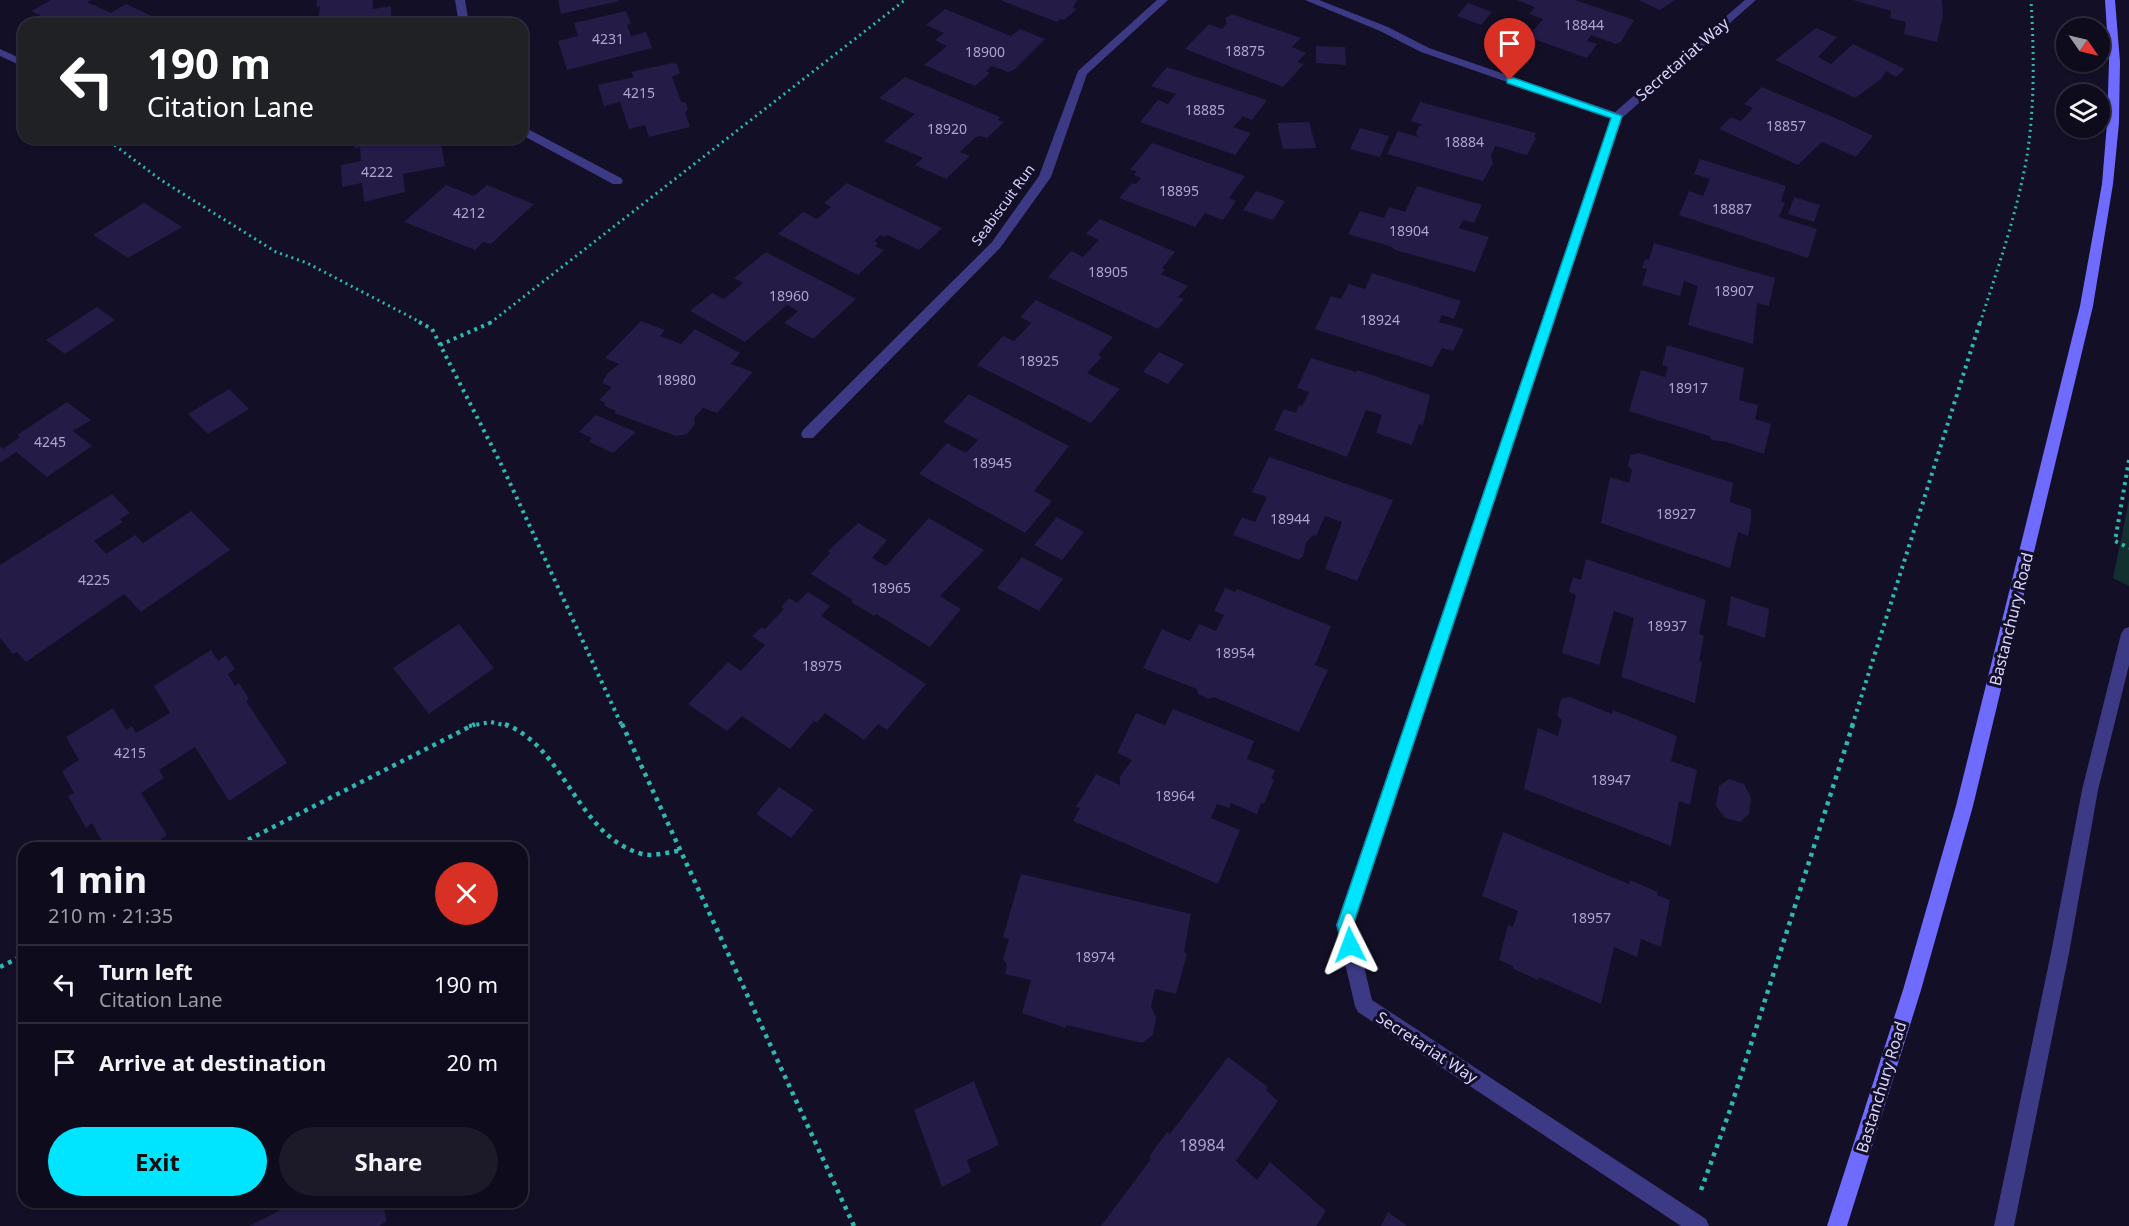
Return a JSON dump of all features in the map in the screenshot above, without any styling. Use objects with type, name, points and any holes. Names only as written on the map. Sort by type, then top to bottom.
[{"type":"main road","name":"Bastanchury Road","points":[[1838,1226],[1935,911],[1980,748],[2105,238],[2120,99],[2116,32],[2110,0]]},
{"type":"street","points":[[460,0],[463,18]]},
{"type":"street","name":"Seabiscuit Run","points":[[807,434],[996,245],[1045,177],[1082,74],[1163,0]]},
{"type":"street","points":[[1310,0],[1384,29],[1425,50],[1617,116]]},
{"type":"street","name":"Secretariat Way","points":[[1694,1223],[1364,1006],[1345,925],[1617,116],[1751,0]]},
{"type":"street","points":[[0,52],[18,61]]},
{"type":"street","points":[[528,133],[616,181]]},
{"type":"street","points":[[2004,1226],[2060,953],[2090,790],[2129,634]]},
{"type":"path","points":[[440,345],[491,323],[905,0]]},
{"type":"path","points":[[1694,1223],[2003,251],[2024,174],[2032,110],[2034,45],[2031,0]]},
{"type":"path","points":[[113,144],[161,180],[276,252],[307,263],[432,328],[503,468],[854,1226]]},
{"type":"path","points":[[2129,460],[2115,541],[2129,548]]},
{"type":"path","points":[[243,842],[467,726],[499,722],[528,734],[598,824],[620,845],[644,855],[679,851]]},
{"type":"path","points":[[0,967],[18,958]]},
{"type":"green space","points":[[2129,500],[2129,586],[2113,578]]},
{"type":"building","points":[[51,0],[91,0],[87,2],[111,13],[126,4],[156,18],[45,18],[31,11]]},
{"type":"building","points":[[317,0],[373,0],[373,9],[391,6],[391,18],[319,18],[320,6],[316,7]]},
{"type":"building","points":[[558,0],[619,0],[619,1],[561,14]]},
{"type":"building","points":[[1000,0],[1077,0],[1073,8],[1077,9],[1064,20],[1057,22]]},
{"type":"building","points":[[1517,0],[1575,0],[1634,20],[1621,42],[1616,44],[1591,35],[1587,41],[1597,44],[1587,58],[1528,37],[1543,19],[1529,14],[1535,7]]},
{"type":"building","points":[[1638,0],[1675,0],[1660,10]]},
{"type":"building","points":[[1853,0],[1942,0],[1943,15],[1937,42],[1904,34],[1906,22],[1890,18],[1891,11]]},
{"type":"building","points":[[1468,3],[1492,12],[1481,25],[1457,16]]},
{"type":"building","points":[[945,9],[1011,36],[1020,29],[1045,39],[1014,70],[1008,72],[992,66],[986,71],[990,73],[975,86],[924,65],[947,46],[935,40],[944,33],[926,25]]},
{"type":"building","points":[[626,11],[631,24],[627,25],[631,36],[646,32],[652,48],[567,70],[558,41],[578,36],[574,23]]},
{"type":"building","points":[[1232,14],[1301,38],[1292,47],[1306,53],[1297,62],[1304,64],[1283,87],[1185,49],[1209,24],[1222,29],[1227,24],[1225,18]]},
{"type":"building","points":[[1816,28],[1837,37],[1818,57],[1831,64],[1853,44],[1905,69],[1896,77],[1886,71],[1881,79],[1855,98],[1775,60]]},
{"type":"building","points":[[1316,46],[1345,47],[1346,65],[1316,63]]},
{"type":"building","points":[[672,63],[677,64],[680,73],[672,77],[681,101],[686,103],[688,109],[685,112],[690,127],[649,137],[645,125],[629,129],[620,102],[604,106],[598,85],[634,77],[631,72]]},
{"type":"building","points":[[1167,67],[1267,100],[1252,120],[1241,116],[1242,118],[1233,127],[1251,133],[1235,155],[1140,122],[1158,100],[1168,104],[1176,94],[1151,86]]},
{"type":"building","points":[[905,77],[1000,117],[998,120],[1004,122],[987,138],[980,136],[975,138],[960,152],[970,156],[946,179],[915,165],[923,158],[884,141],[915,114],[879,98]]},
{"type":"building","points":[[1762,87],[1873,136],[1856,157],[1822,142],[1798,165],[1719,129],[1731,117],[1741,121],[1753,108],[1744,104]]},
{"type":"building","points":[[1420,102],[1536,133],[1534,137],[1536,138],[1527,155],[1495,146],[1491,156],[1493,163],[1483,181],[1387,154],[1398,131],[1418,137],[1416,133],[1419,126],[1423,125],[1411,121]]},
{"type":"building","points":[[1309,122],[1316,148],[1283,149],[1277,123]]},
{"type":"building","points":[[1360,128],[1389,136],[1380,157],[1350,149]]},
{"type":"building","points":[[1152,143],[1245,176],[1229,198],[1236,201],[1223,220],[1205,213],[1195,227],[1119,198],[1132,183],[1136,184],[1141,178],[1134,175],[1137,171],[1130,170]]},
{"type":"building","points":[[355,144],[441,144],[445,166],[403,174],[405,192],[364,202],[362,183],[342,187],[341,165],[361,161],[360,147],[355,149]]},
{"type":"building","points":[[1700,159],[1786,186],[1781,201],[1785,203],[1779,217],[1817,229],[1808,258],[1679,215],[1689,191],[1703,196],[1710,179],[1694,174]]},
{"type":"building","points":[[847,183],[942,228],[919,250],[887,235],[885,237],[881,235],[874,241],[878,243],[875,246],[884,250],[858,275],[778,234],[803,212],[817,219],[831,207],[824,203]]},
{"type":"building","points":[[446,185],[474,196],[487,185],[534,204],[491,244],[483,242],[475,250],[404,222]]},
{"type":"building","points":[[1417,186],[1482,205],[1474,223],[1463,220],[1459,228],[1489,237],[1475,272],[1395,250],[1392,247],[1348,234],[1360,211],[1384,218],[1389,207],[1405,212]]},
{"type":"building","points":[[1256,191],[1285,201],[1273,220],[1243,210]]},
{"type":"building","points":[[1794,197],[1820,205],[1814,222],[1788,214]]},
{"type":"building","points":[[144,203],[182,227],[128,258],[93,235]]},
{"type":"building","points":[[1100,219],[1175,252],[1162,268],[1165,270],[1161,274],[1188,286],[1178,297],[1184,299],[1158,329],[1048,277],[1071,251],[1083,257],[1099,240],[1086,234]]},
{"type":"building","points":[[1654,243],[1775,278],[1769,306],[1757,303],[1753,344],[1688,325],[1698,286],[1684,281],[1680,296],[1642,285],[1647,269],[1642,268],[1645,259],[1649,260]]},
{"type":"building","points":[[766,252],[856,299],[813,339],[784,323],[798,311],[787,305],[745,342],[690,311],[712,293],[724,299],[743,283],[734,278]]},
{"type":"building","points":[[1372,273],[1461,301],[1454,319],[1442,315],[1439,322],[1464,329],[1453,351],[1442,348],[1432,367],[1315,329],[1331,296],[1341,299],[1349,284],[1365,289]]},
{"type":"building","points":[[1036,300],[1113,337],[1098,355],[1102,357],[1087,373],[1120,389],[1091,423],[977,365],[1003,336],[1014,341],[1031,323],[1020,317]]},
{"type":"building","points":[[97,307],[115,320],[65,354],[46,340]]},
{"type":"building","points":[[641,321],[665,330],[660,336],[681,344],[695,329],[740,353],[731,364],[753,372],[717,413],[703,408],[694,418],[695,424],[687,434],[676,436],[614,413],[616,411],[603,405],[606,403],[599,400],[612,387],[602,383],[607,374],[619,364],[605,358]]},
{"type":"building","points":[[1667,345],[1744,368],[1739,400],[1758,405],[1755,419],[1771,424],[1764,454],[1712,440],[1709,436],[1629,411],[1641,370],[1665,377],[1668,367],[1662,365]]},
{"type":"building","points":[[1159,352],[1184,364],[1168,384],[1143,372]]},
{"type":"building","points":[[1311,358],[1356,372],[1357,370],[1430,395],[1423,425],[1419,424],[1412,445],[1376,433],[1382,415],[1366,410],[1347,457],[1274,430],[1284,409],[1296,413],[1299,405],[1302,406],[1309,392],[1297,388]]},
{"type":"building","points":[[229,389],[249,409],[208,434],[188,414]]},
{"type":"building","points":[[969,394],[1069,446],[1034,491],[1052,501],[1025,533],[919,474],[947,443],[966,453],[978,440],[943,422]]},
{"type":"building","points":[[67,402],[91,420],[73,431],[92,446],[47,477],[16,452],[0,463],[0,446],[3,449],[20,437],[17,435]]},
{"type":"building","points":[[596,415],[636,432],[613,453],[589,442],[592,438],[579,432]]},
{"type":"building","points":[[1639,453],[1733,483],[1730,502],[1751,509],[1751,520],[1748,536],[1738,532],[1730,568],[1601,523],[1610,477],[1629,483],[1632,470],[1628,466],[1630,455]]},
{"type":"building","points":[[1269,457],[1393,500],[1357,581],[1325,569],[1342,522],[1325,516],[1316,536],[1313,535],[1306,543],[1303,556],[1299,560],[1233,535],[1242,517],[1255,522],[1267,497],[1252,492]]},
{"type":"building","points":[[112,494],[130,513],[120,519],[123,522],[94,541],[106,554],[135,535],[143,543],[191,511],[230,550],[141,612],[124,594],[26,662],[17,652],[13,654],[0,638],[0,565]]},
{"type":"building","points":[[1057,517],[1084,532],[1062,560],[1034,545]]},
{"type":"building","points":[[929,518],[984,550],[940,596],[961,609],[930,647],[876,614],[874,616],[851,602],[853,600],[811,574],[830,553],[828,551],[858,523],[887,540],[872,558],[886,566]]},
{"type":"building","points":[[1022,557],[1063,579],[1039,611],[997,588]]},
{"type":"building","points":[[1586,559],[1706,600],[1699,634],[1704,636],[1695,703],[1621,677],[1634,618],[1614,611],[1599,665],[1562,653],[1576,595],[1569,592],[1573,577],[1581,580]]},
{"type":"building","points":[[1225,588],[1235,592],[1237,589],[1331,626],[1315,665],[1328,670],[1299,732],[1214,697],[1209,699],[1198,694],[1197,689],[1143,668],[1162,629],[1190,641],[1199,624],[1216,631],[1224,615],[1214,611]]},
{"type":"building","points":[[808,592],[830,606],[821,616],[926,684],[887,730],[878,724],[864,740],[825,713],[817,723],[814,721],[790,749],[742,716],[727,731],[688,704],[728,662],[741,671],[765,645],[752,636],[762,627],[765,629],[784,609],[781,607],[789,598],[797,603]]},
{"type":"building","points":[[1731,596],[1769,609],[1765,638],[1727,625]]},
{"type":"building","points":[[459,624],[494,668],[429,714],[393,668]]},
{"type":"building","points":[[211,650],[218,661],[226,655],[235,669],[228,674],[235,686],[239,683],[249,699],[246,701],[287,763],[229,801],[195,747],[159,770],[164,778],[141,793],[167,835],[157,842],[102,842],[92,823],[86,828],[68,796],[74,793],[62,771],[79,760],[66,737],[113,708],[126,730],[132,726],[136,733],[170,713],[154,686]]},
{"type":"building","points":[[1570,697],[1612,714],[1613,710],[1677,736],[1671,761],[1697,770],[1690,805],[1679,801],[1671,846],[1524,789],[1538,728],[1558,736],[1562,720],[1557,715],[1561,699]]},
{"type":"building","points":[[1173,709],[1254,741],[1247,759],[1275,770],[1271,779],[1274,780],[1257,814],[1231,803],[1229,808],[1217,804],[1211,818],[1240,830],[1218,884],[1073,821],[1080,808],[1076,807],[1096,774],[1120,785],[1120,777],[1132,760],[1117,753],[1136,713],[1165,725]]},
{"type":"building","points":[[1729,779],[1744,784],[1751,798],[1749,814],[1740,822],[1725,818],[1716,806],[1719,786]]},
{"type":"building","points":[[779,787],[814,810],[791,838],[756,814]]},
{"type":"building","points":[[1503,832],[1629,884],[1630,880],[1670,900],[1661,947],[1641,939],[1637,957],[1614,947],[1601,1004],[1539,977],[1538,980],[1499,960],[1508,925],[1513,927],[1518,911],[1482,896]]},
{"type":"building","points":[[1021,874],[1191,914],[1184,952],[1187,954],[1176,994],[1155,989],[1151,1007],[1156,1017],[1153,1035],[1142,1043],[1066,1025],[1066,1028],[1022,1013],[1031,980],[1005,974],[1007,965],[1003,959],[1009,939],[1003,937]]},
{"type":"building","points":[[1228,1057],[1268,1087],[1266,1090],[1278,1101],[1236,1161],[1257,1180],[1270,1162],[1326,1211],[1316,1226],[1101,1226],[1151,1159],[1149,1157],[1167,1132],[1170,1134]]},
{"type":"building","points":[[974,1081],[999,1145],[967,1160],[971,1172],[942,1187],[914,1110]]},
{"type":"building","points":[[285,1208],[384,1208],[387,1221],[379,1226],[249,1226]]},
{"type":"building","points":[[1388,1212],[1407,1226],[1381,1226]]},
{"type":"route","points":[[1350,945],[1345,925],[1617,116],[1510,80]]}]
